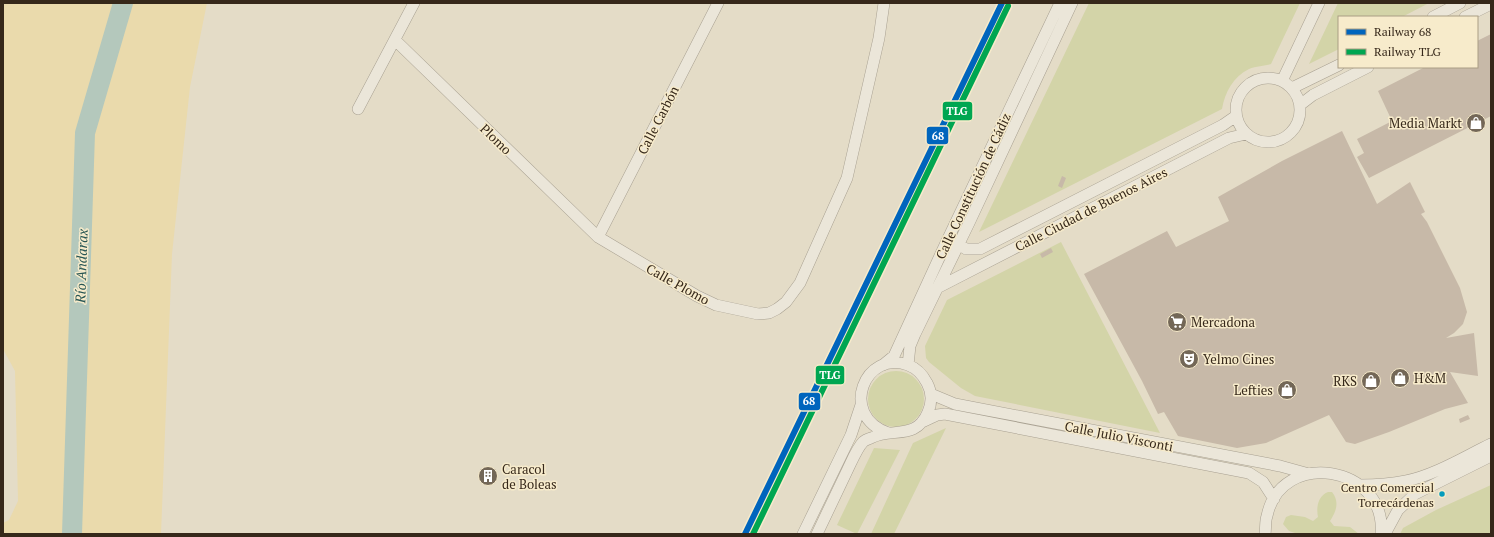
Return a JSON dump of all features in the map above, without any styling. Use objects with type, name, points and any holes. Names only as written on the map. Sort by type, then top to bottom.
[{"type":"street","points":[[358,109],[414,3]]},
{"type":"street","name":"Calle Carbón","points":[[598,237],[718,3]]},
{"type":"street","name":"Calle Plomo","points":[[598,237],[697,296],[716,305],[758,314],[777,310],[786,302],[800,283],[847,178],[879,38],[884,3]]},
{"type":"street","name":"Calle Constitución de Cádiz","points":[[883,365],[894,356],[1060,3]]},
{"type":"street","name":"Calle Constitución de Cádiz","points":[[908,365],[910,346],[1072,3]]},
{"type":"street","points":[[1282,81],[1319,3]]},
{"type":"street","points":[[1435,16],[1460,3]]},
{"type":"street","points":[[1467,16],[1491,4]]},
{"type":"street","name":"Plomo","points":[[395,40],[598,237]]},
{"type":"street","points":[[1292,88],[1338,65]]},
{"type":"street","points":[[1300,105],[1313,95],[1366,68]]},
{"type":"street","points":[[1271,78],[1282,81],[1292,88],[1300,105],[1300,115],[1297,124],[1291,132],[1274,142],[1264,142],[1254,139],[1246,134],[1236,116],[1236,104],[1240,93],[1248,84],[1259,79],[1271,78]]},
{"type":"street","name":"Calle Ciudad de Buenos Aires","points":[[945,245],[958,244],[966,249],[980,249],[1223,125],[1236,116]]},
{"type":"street","name":"Calle Ciudad de Buenos Aires","points":[[937,288],[1229,138],[1246,134]]},
{"type":"street","points":[[804,534],[850,435],[861,405],[862,388],[866,379],[883,365],[893,363],[908,365],[921,374],[929,387],[931,394],[930,409],[922,422],[910,431],[896,434],[880,430],[872,425],[866,418],[861,405]]},
{"type":"street","name":"Calle Julio Visconti","points":[[931,394],[955,404],[1280,466],[1309,474]]},
{"type":"street","name":"Calle Julio Visconti","points":[[922,422],[937,415],[945,414],[1249,473],[1263,482],[1274,498]]},
{"type":"street","points":[[817,534],[863,441],[873,436],[888,433]]},
{"type":"street","points":[[1360,485],[1380,485],[1407,481],[1428,474],[1491,444]]},
{"type":"street","points":[[1385,534],[1398,510],[1415,494],[1491,456]]},
{"type":"street","points":[[1265,534],[1267,516],[1274,498],[1281,490],[1298,477],[1328,472],[1346,477],[1360,485],[1371,497],[1378,511],[1381,534]]},
{"type":"green space","points":[[1089,3],[1300,3],[1271,64],[1254,67],[1238,76],[1225,97],[1222,109],[979,232]]},
{"type":"green space","points":[[1338,3],[1429,3],[1404,16],[1338,16],[1338,50],[1309,64]]},
{"type":"green space","points":[[1061,242],[1160,433],[975,396],[961,388],[926,358],[925,346],[947,300]]},
{"type":"green space","points":[[890,371],[902,371],[916,379],[924,393],[922,410],[916,419],[902,427],[890,427],[880,422],[873,415],[868,405],[868,393],[873,383],[880,376]]},
{"type":"green space","points":[[946,428],[894,534],[871,534],[913,443]]},
{"type":"green space","points":[[874,448],[900,450],[857,534],[837,525]]},
{"type":"green space","points":[[1491,485],[1491,534],[1400,534],[1403,528],[1436,510]]},
{"type":"green space","points":[[1328,492],[1332,492],[1336,499],[1335,511],[1330,521],[1334,526],[1350,527],[1359,534],[1298,534],[1289,531],[1283,524],[1286,517],[1291,515],[1305,517],[1313,521],[1318,517],[1318,502],[1322,496]]},
{"type":"sand","points":[[3,3],[207,3],[190,87],[172,254],[161,534],[3,534],[3,523],[9,520],[18,501],[15,371],[3,349]]},
{"type":"building","points":[[1491,34],[1491,116],[1369,178],[1357,157],[1364,153],[1357,139],[1392,121],[1378,91],[1423,68],[1478,68],[1478,40]]},
{"type":"building","points":[[1342,131],[1377,204],[1410,182],[1425,212],[1421,214],[1427,222],[1460,288],[1467,312],[1463,324],[1454,333],[1446,338],[1474,333],[1478,376],[1450,372],[1468,403],[1445,409],[1355,444],[1346,442],[1329,415],[1266,443],[1237,448],[1178,436],[1164,412],[1158,414],[1142,381],[1084,274],[1167,231],[1176,247],[1229,221],[1218,197],[1282,161]]},
{"type":"building","points":[[1062,176],[1066,178],[1062,188],[1058,186]]},
{"type":"building","points":[[1051,248],[1053,252],[1042,258],[1040,254]]},
{"type":"building","points":[[1468,415],[1470,419],[1460,423],[1459,419]]},
{"type":"waterway","name":"Río Andarax","points":[[72,534],[85,133],[123,3]]},
{"type":"rail line","name":"68","points":[[745,534],[1002,3]]},
{"type":"rail line","name":"TLG","points":[[753,534],[1008,6]]},
{"type":"place","name":"Media Markt","points":[[1476,123]]},
{"type":"place","name":"Mercadona","points":[[1177,322]]},
{"type":"place","name":"Yelmo Cines","points":[[1189,359]]},
{"type":"place","name":"H&M","points":[[1400,378]]},
{"type":"place","name":"RKS","points":[[1371,381]]},
{"type":"place","name":"Lefties","points":[[1287,390]]},
{"type":"place","name":"Caracol de Boleas","points":[[488,476]]},
{"type":"place","name":"Centro Comercial Torrecárdenas","points":[[1442,494]]}]
